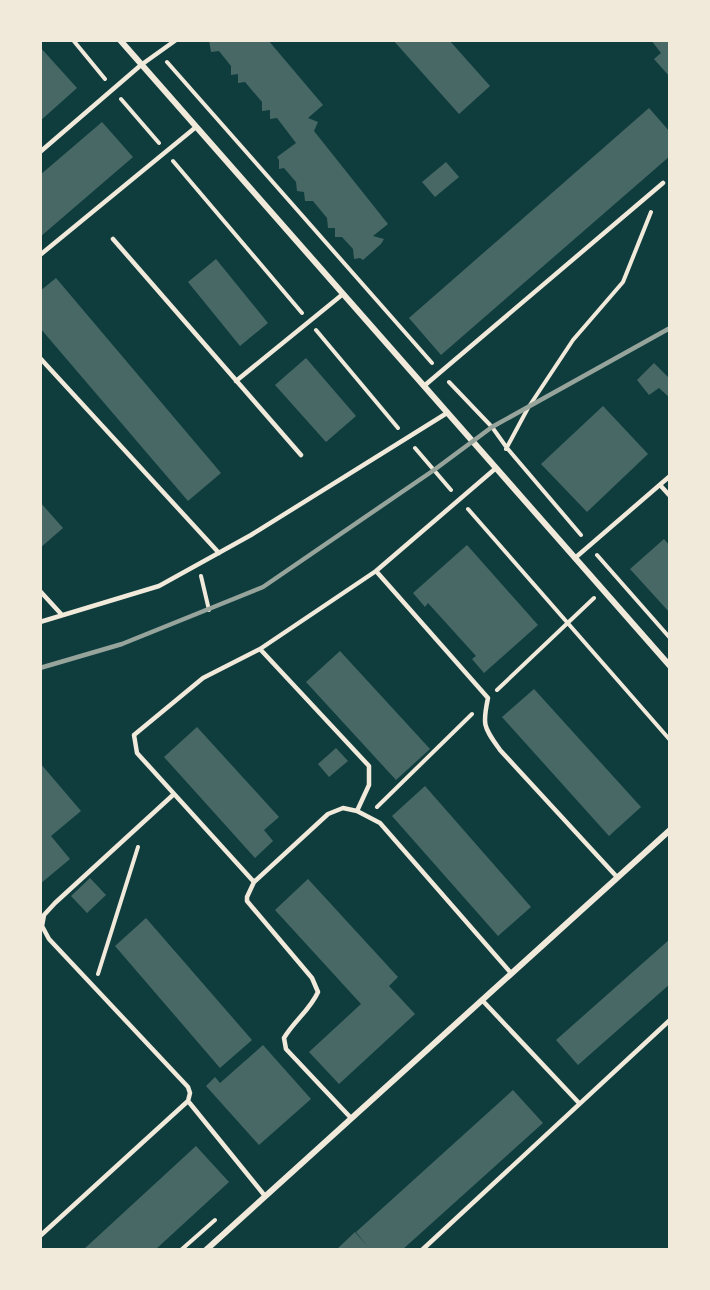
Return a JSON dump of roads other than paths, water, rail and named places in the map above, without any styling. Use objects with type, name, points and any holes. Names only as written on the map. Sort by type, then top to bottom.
[{"type":"street","points":[[120,40],[669,666]]},
{"type":"street","points":[[206,1250],[669,830]]},
{"type":"lane","points":[[40,152],[141,65],[176,40]]},
{"type":"lane","points":[[40,255],[196,127]]},
{"type":"lane","points":[[424,386],[663,183]]},
{"type":"lane","points":[[113,239],[301,455]]},
{"type":"lane","points":[[236,381],[343,294]]},
{"type":"lane","points":[[40,358],[219,553]]},
{"type":"lane","points":[[40,622],[159,586],[329,488],[447,413]]},
{"type":"lane","points":[[254,882],[137,753],[134,735],[203,678],[260,649],[376,571],[496,468]]},
{"type":"lane","points":[[574,558],[669,476]]},
{"type":"lane","points":[[660,485],[669,496]]},
{"type":"lane","points":[[376,571],[488,698],[483,720],[500,750],[617,877]]},
{"type":"lane","points":[[40,591],[62,615]]},
{"type":"lane","points":[[260,649],[369,766],[369,785],[357,811]]},
{"type":"lane","points":[[40,1236],[188,1101],[190,1093],[188,1087],[49,939],[42,926],[44,915],[174,794]]},
{"type":"lane","points":[[351,1118],[286,1049],[284,1038],[291,1026],[313,1004],[318,992],[312,978],[247,901],[254,882],[328,814],[343,808],[357,811],[380,823],[511,974]]},
{"type":"lane","points":[[482,1000],[579,1103]]},
{"type":"lane","points":[[422,1250],[669,1020]]},
{"type":"lane","points":[[188,1101],[265,1196]]},
{"type":"railway","points":[[40,668],[122,644],[263,587],[434,470],[492,427],[670,328]]}]
